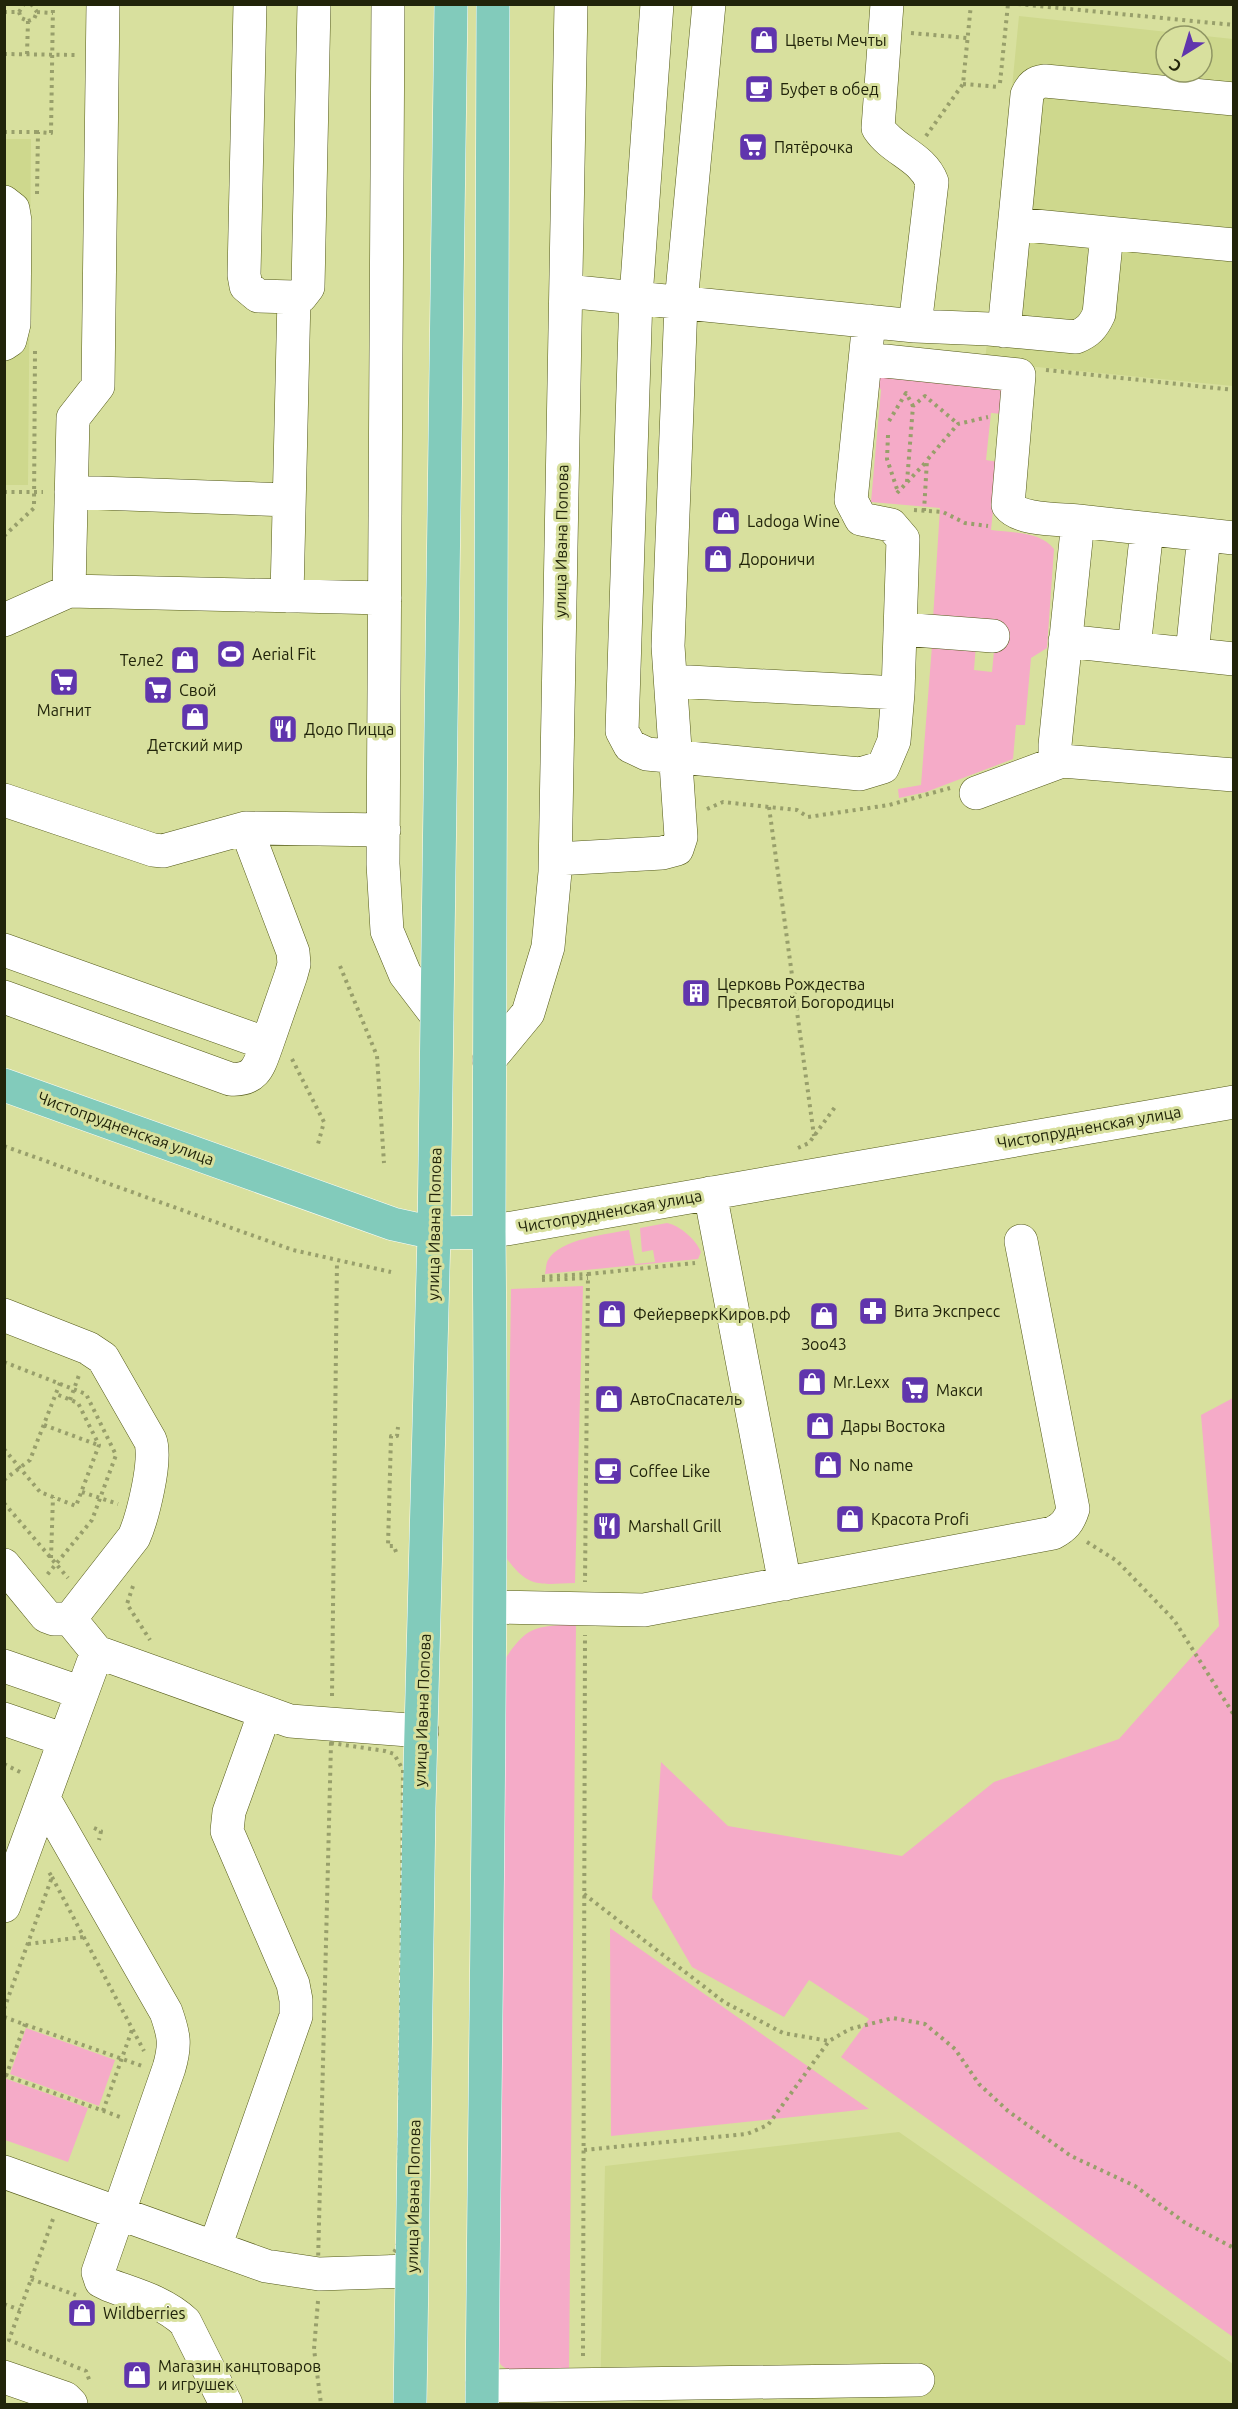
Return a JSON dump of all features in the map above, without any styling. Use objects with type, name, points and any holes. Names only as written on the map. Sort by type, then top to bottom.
[{"type":"main road","name":"улица Ивана Попова","points":[[410,2404],[410,2271],[414,2194],[419,1808],[434,1233],[451,4]]},
{"type":"main road","points":[[482,2395],[491,1413],[489,1060],[494,4]]},
{"type":"main road","name":"Чистопрудненская улица","points":[[4,1085],[393,1224],[434,1233],[489,1232]]},
{"type":"street","points":[[69,591],[73,418],[98,386],[104,4]]},
{"type":"street","points":[[250,4],[244,275],[246,286],[258,296],[294,297],[301,296],[308,287],[314,4]]},
{"type":"street","points":[[388,4],[384,830],[387,931],[405,974],[437,1016]]},
{"type":"street","name":"улица Ивана Попова","points":[[489,1060],[528,1013],[548,947],[556,859],[572,4]]},
{"type":"street","points":[[657,4],[636,297],[622,731],[630,746],[647,754],[860,774],[883,767],[894,741],[901,629],[903,539],[891,525],[861,519],[851,500],[869,321]]},
{"type":"street","points":[[556,859],[662,854],[677,849],[681,837],[668,646],[681,303],[709,4]]},
{"type":"street","points":[[886,18],[878,128],[893,146],[919,161],[928,172],[932,182],[915,326]]},
{"type":"street","points":[[1005,331],[1027,95],[1030,87],[1037,82],[1045,81],[1233,99]]},
{"type":"street","points":[[4,202],[13,209],[15,232],[14,324],[10,340],[4,345]]},
{"type":"street","points":[[1015,224],[1233,244]]},
{"type":"street","points":[[566,291],[915,326],[1076,337],[1087,333],[1094,326],[1099,314],[1107,232]]},
{"type":"street","points":[[287,596],[294,297]]},
{"type":"street","points":[[866,359],[1020,375],[1008,506],[1013,512],[1026,516],[1219,536],[1192,654]]},
{"type":"street","points":[[71,492],[289,500]]},
{"type":"street","points":[[1062,760],[1055,754],[1055,745],[1078,521]]},
{"type":"street","points":[[1134,648],[1147,529]]},
{"type":"street","points":[[4,620],[69,591],[385,598]]},
{"type":"street","points":[[901,629],[993,636]]},
{"type":"street","points":[[1065,641],[1233,659]]},
{"type":"street","points":[[671,681],[898,693]]},
{"type":"street","points":[[976,793],[1062,760],[1233,775]]},
{"type":"street","points":[[4,800],[153,850],[163,851],[246,828],[384,830]]},
{"type":"street","points":[[4,997],[230,1079],[241,1080],[252,1075],[259,1066],[294,964],[293,952],[246,828]]},
{"type":"street","points":[[4,950],[270,1034]]},
{"type":"street","name":"Чистопрудненская улица","points":[[489,1232],[1233,1102]]},
{"type":"street","points":[[710,1193],[785,1584]]},
{"type":"street","points":[[490,1607],[644,1610],[1053,1533],[1064,1527],[1073,1509],[1021,1241]]},
{"type":"street","points":[[4,1315],[88,1348],[103,1358],[153,1446],[137,1530],[129,1545],[78,1609],[54,1619],[46,1616],[4,1565]]},
{"type":"street","points":[[4,1906],[97,1652],[78,1609]]},
{"type":"street","points":[[97,1652],[290,1721],[422,1731]]},
{"type":"street","points":[[4,1666],[82,1693]]},
{"type":"street","points":[[215,2247],[296,2016],[297,2000],[292,1984],[227,1831],[229,1812],[265,1712]]},
{"type":"street","points":[[4,1719],[65,1740]]},
{"type":"street","points":[[44,1798],[166,2012],[174,2033],[174,2050],[161,2073],[98,2272],[102,2281],[163,2305],[185,2322],[226,2404]]},
{"type":"street","points":[[4,2172],[266,2266],[319,2274],[410,2271]]},
{"type":"street","points":[[4,2377],[64,2398],[82,2396]]},
{"type":"street","points":[[482,2395],[918,2380]]},
{"type":"path","points":[[19,12],[24,4]]},
{"type":"path","points":[[31,4],[37,12],[53,13]]},
{"type":"path","points":[[911,157],[963,84],[971,4]]},
{"type":"path","points":[[1018,4],[1233,25]]},
{"type":"path","points":[[4,12],[19,12]]},
{"type":"path","points":[[19,12],[21,18],[28,21],[34,19],[37,12]]},
{"type":"path","points":[[886,18],[967,38]]},
{"type":"path","points":[[27,54],[28,21]]},
{"type":"path","points":[[4,54],[103,55]]},
{"type":"path","points":[[963,84],[1000,87]]},
{"type":"path","points":[[4,132],[38,132]]},
{"type":"path","points":[[1020,375],[1021,367],[1233,390]]},
{"type":"path","points":[[898,492],[887,459],[890,418],[906,393],[913,406],[907,482]]},
{"type":"path","points":[[913,406],[925,396],[958,424]]},
{"type":"path","points":[[854,505],[884,507],[958,424],[991,417]]},
{"type":"path","points":[[924,511],[927,460]]},
{"type":"path","points":[[4,492],[71,492]]},
{"type":"path","points":[[904,509],[943,512],[965,523],[994,526]]},
{"type":"path","points":[[769,807],[814,1136]]},
{"type":"path","points":[[340,966],[377,1056],[384,1163]]},
{"type":"path","points":[[270,1034],[324,1122],[318,1144]]},
{"type":"path","points":[[4,1146],[292,1250],[392,1272]]},
{"type":"path","points":[[332,1703],[337,1260]]},
{"type":"path","points":[[542,1279],[723,1261]]},
{"type":"path","points":[[585,1586],[588,1276]]},
{"type":"path","points":[[4,1362],[86,1394],[116,1455],[92,1520],[30,1596]]},
{"type":"path","points":[[4,1480],[30,1460],[60,1383]]},
{"type":"path","points":[[4,1449],[40,1492],[76,1506],[99,1445],[78,1403],[56,1394]]},
{"type":"path","points":[[44,1425],[99,1445]]},
{"type":"path","points":[[51,1558],[53,1497]]},
{"type":"path","points":[[4,1503],[56,1564],[78,1609]]},
{"type":"path","points":[[1064,1527],[1117,1561],[1174,1620],[1233,1715]]},
{"type":"path","points":[[583,2360],[585,1625]]},
{"type":"path","points":[[91,1827],[101,1831],[96,1848]]},
{"type":"path","points":[[30,1839],[132,2029],[161,2073]]},
{"type":"path","points":[[4,2009],[52,1877]]},
{"type":"path","points":[[584,1894],[724,2002],[783,2033],[829,2041]]},
{"type":"path","points":[[28,1944],[83,1937]]},
{"type":"path","points":[[4,2017],[161,2073]]},
{"type":"path","points":[[584,2150],[747,2134],[768,2126],[829,2041],[850,2029],[893,2018],[925,2024],[955,2049],[979,2084],[1008,2111],[1071,2156],[1135,2186],[1184,2222],[1233,2248]]},
{"type":"path","points":[[25,2024],[5,2076],[124,2118]]},
{"type":"path","points":[[103,2111],[132,2029]]},
{"type":"path","points":[[57,2209],[9,2340],[86,2371],[82,2396]]},
{"type":"path","points":[[31,2278],[84,2298]]},
{"type":"path","points":[[319,2291],[314,2349],[321,2404]]},
{"type":"path","points":[[4,2304],[20,2310]]},
{"type":"shaded area","points":[[1019,16],[1154,31],[1154,84],[1214,84],[1214,37],[1233,39],[1233,386],[985,362]]},
{"type":"shaded area","points":[[5,139],[31,139],[28,485],[5,485]]},
{"type":"shaded area","points":[[873,377],[979,377],[1005,390],[1003,414],[991,413],[986,460],[998,462],[991,530],[1034,536],[1054,549],[1047,648],[1031,658],[1025,725],[1016,725],[1013,759],[926,792],[899,798],[898,789],[921,785],[932,646],[976,644],[974,670],[992,672],[996,630],[933,619],[940,508],[871,502],[881,390]]},
{"type":"shaded area","points":[[667,1223],[683,1230],[692,1238],[701,1252],[698,1259],[545,1274],[548,1260],[563,1247],[573,1242],[629,1230],[635,1264],[655,1262],[653,1250],[642,1252],[640,1228]]},
{"type":"shaded area","points":[[583,1286],[575,1583],[536,1583],[522,1576],[507,1559],[511,1289]]},
{"type":"shaded area","points":[[1233,1398],[1233,2337],[841,2057],[869,2019],[809,1980],[784,2017],[692,1967],[652,1898],[661,1762],[728,1826],[902,1856],[994,1782],[1119,1739],[1219,1626],[1201,1415]]},
{"type":"shaded area","points":[[576,1624],[569,2372],[508,2370],[501,2365],[496,2356],[505,1659],[527,1633],[542,1627]]},
{"type":"shaded area","points":[[610,1928],[869,2109],[611,2136]]},
{"type":"shaded area","points":[[26,2028],[115,2060],[99,2106],[10,2074]]},
{"type":"shaded area","points":[[4,2078],[88,2108],[68,2162],[5,2140]]},
{"type":"shaded area","points":[[899,2132],[1233,2364],[1233,2404],[600,2404],[605,2166]]},
{"type":"place","name":"Цветы Мечты","points":[[764,40]]},
{"type":"place","name":"Буфет в обед","points":[[759,89]]},
{"type":"place","name":"Пятёрочка","points":[[753,147]]},
{"type":"place","name":"Ladoga Wine","points":[[726,521]]},
{"type":"place","name":"Дороничи","points":[[718,559]]},
{"type":"place","name":"Aerial Fit","points":[[231,654]]},
{"type":"place","name":"Теле2","points":[[185,660]]},
{"type":"place","name":"Магнит","points":[[64,682]]},
{"type":"place","name":"Свой","points":[[158,690]]},
{"type":"place","name":"Детский мир","points":[[195,717]]},
{"type":"place","name":"Додо Пицца","points":[[283,729]]},
{"type":"place","name":"Церковь Рождества Пресвятой Богородицы","points":[[696,993]]},
{"type":"place","name":"Вита Экспресс","points":[[873,1311]]},
{"type":"place","name":"ФейерверкКиров.рф","points":[[612,1314]]},
{"type":"place","name":"Зоо43","points":[[824,1316]]},
{"type":"place","name":"Mr.Lexx","points":[[812,1382]]},
{"type":"place","name":"Макси","points":[[915,1390]]},
{"type":"place","name":"АвтоСпасатель","points":[[609,1399]]},
{"type":"place","name":"Дары Востока","points":[[820,1426]]},
{"type":"place","name":"No name","points":[[828,1465]]},
{"type":"place","name":"Coffee Like","points":[[608,1471]]},
{"type":"place","name":"Красота Profi","points":[[850,1519]]},
{"type":"place","name":"Marshall Grill","points":[[607,1526]]},
{"type":"place","name":"Wildberries","points":[[82,2313]]},
{"type":"place","name":"Магазин канцтоваров и игрушек","points":[[137,2375]]}]
